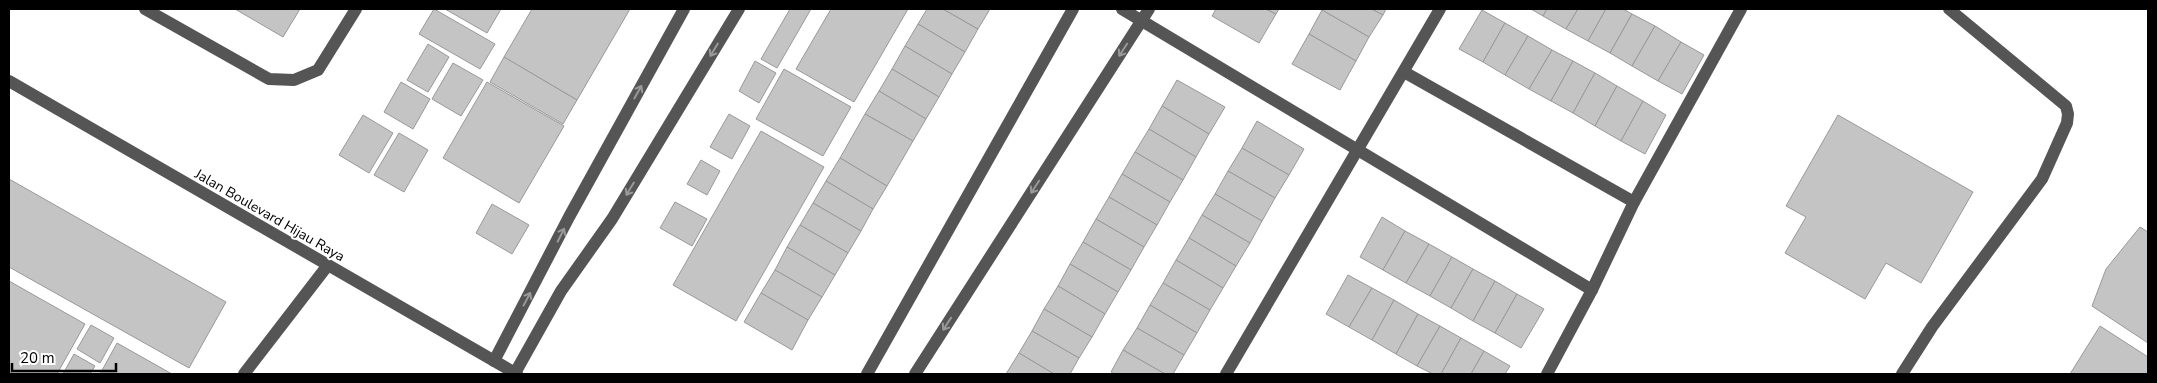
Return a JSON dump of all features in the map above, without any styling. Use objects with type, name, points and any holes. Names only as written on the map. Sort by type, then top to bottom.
[{"type":"street","points":[[145,9],[269,79],[294,80],[318,70],[356,9]]},
{"type":"street","points":[[494,361],[569,217],[684,9]]},
{"type":"street","points":[[516,374],[538,330],[561,291],[612,219],[739,9]]},
{"type":"street","points":[[867,374],[1073,9]]},
{"type":"street","points":[[1122,9],[1592,290]]},
{"type":"street","points":[[915,374],[1149,9]]},
{"type":"street","points":[[1226,374],[1440,9]]},
{"type":"street","points":[[1547,374],[1592,290],[1634,202],[1741,9]]},
{"type":"street","points":[[1902,374],[1932,327],[2042,179],[2068,118],[2066,106],[1948,9]]},
{"type":"street","points":[[1404,72],[1634,202]]},
{"type":"street","name":"Jalan Boulevard Hijau Raya","points":[[9,81],[516,374]]},
{"type":"street","points":[[244,374],[328,265]]},
{"type":"building","points":[[235,9],[300,9],[283,37]]},
{"type":"building","points":[[434,9],[495,44],[480,69],[419,34]]},
{"type":"building","points":[[445,9],[501,9],[487,33]]},
{"type":"building","points":[[532,9],[630,9],[577,100],[504,57]]},
{"type":"building","points":[[790,9],[811,9],[777,68],[761,59]]},
{"type":"building","points":[[831,9],[908,9],[854,102],[796,69]]},
{"type":"building","points":[[927,9],[943,9],[978,29],[965,52],[918,24]]},
{"type":"building","points":[[943,9],[990,9],[978,29]]},
{"type":"building","points":[[1216,9],[1266,9],[1276,14],[1259,43],[1212,16]]},
{"type":"building","points":[[1266,9],[1279,9],[1276,14]]},
{"type":"building","points":[[1322,9],[1372,9],[1383,15],[1369,37]]},
{"type":"building","points":[[1372,9],[1386,9],[1383,15]]},
{"type":"building","points":[[1531,9],[1547,9],[1543,16]]},
{"type":"building","points":[[1547,9],[1578,9],[1566,29],[1543,16]]},
{"type":"building","points":[[1578,9],[1606,9],[1588,41],[1566,29]]},
{"type":"building","points":[[1606,9],[1623,9],[1632,14],[1610,53],[1588,41]]},
{"type":"building","points":[[1322,10],[1369,37],[1356,61],[1309,34]]},
{"type":"building","points":[[1482,10],[1505,23],[1483,62],[1459,49]]},
{"type":"building","points":[[1632,14],[1655,26],[1632,66],[1610,53]]},
{"type":"building","points":[[1505,23],[1528,36],[1505,75],[1483,62]]},
{"type":"building","points":[[918,24],[965,52],[952,74],[905,46]]},
{"type":"building","points":[[1655,26],[1681,42],[1658,81],[1632,66]]},
{"type":"building","points":[[1309,34],[1356,61],[1340,90],[1292,64]]},
{"type":"building","points":[[1528,36],[1552,50],[1529,89],[1505,75]]},
{"type":"building","points":[[1681,42],[1704,55],[1682,94],[1658,81]]},
{"type":"building","points":[[428,44],[449,57],[428,92],[407,80]]},
{"type":"building","points":[[905,46],[952,74],[939,97],[892,69]]},
{"type":"building","points":[[1552,50],[1573,61],[1551,101],[1529,89]]},
{"type":"building","points":[[504,57],[577,100],[563,124],[490,82]]},
{"type":"building","points":[[755,61],[776,73],[759,103],[739,91]]},
{"type":"building","points":[[1573,61],[1595,73],[1573,113],[1551,101]]},
{"type":"building","points":[[453,63],[483,80],[461,116],[432,99]]},
{"type":"building","points":[[784,69],[851,107],[823,156],[756,119]]},
{"type":"building","points":[[892,69],[939,97],[926,119],[879,91]]},
{"type":"building","points":[[1595,73],[1617,86],[1595,126],[1573,113]]},
{"type":"building","points":[[1177,80],[1225,107],[1209,134],[1162,106]]},
{"type":"building","points":[[401,82],[430,99],[413,129],[384,112]]},
{"type":"building","points":[[487,82],[564,126],[519,203],[443,158]]},
{"type":"building","points":[[1617,86],[1643,101],[1621,141],[1595,126]]},
{"type":"building","points":[[879,91],[926,119],[913,141],[865,114]]},
{"type":"building","points":[[1643,101],[1666,115],[1645,154],[1621,141]]},
{"type":"building","points":[[1162,106],[1209,134],[1196,157],[1149,129]]},
{"type":"building","points":[[729,114],[750,126],[732,159],[710,147]]},
{"type":"building","points":[[865,114],[913,141],[887,186],[840,158]]},
{"type":"building","points":[[363,115],[393,133],[369,173],[339,155]]},
{"type":"building","points":[[1838,115],[1973,192],[1921,283],[1886,263],[1865,299],[1785,253],[1806,217],[1786,206]]},
{"type":"building","points":[[1257,121],[1304,149],[1289,175],[1242,148]]},
{"type":"building","points":[[1149,129],[1196,157],[1183,180],[1135,152]]},
{"type":"building","points":[[761,131],[824,167],[736,321],[673,285]]},
{"type":"building","points":[[399,133],[428,150],[404,192],[374,175]]},
{"type":"building","points":[[1242,148],[1289,175],[1275,198],[1228,171]]},
{"type":"building","points":[[1135,152],[1183,180],[1170,202],[1122,174]]},
{"type":"building","points":[[840,158],[887,186],[873,209],[826,181]]},
{"type":"building","points":[[701,160],[720,171],[707,195],[687,184]]},
{"type":"building","points":[[1228,171],[1275,198],[1262,221],[1215,194]]},
{"type":"building","points":[[1122,174],[1170,202],[1157,225],[1109,197]]},
{"type":"building","points":[[9,179],[226,302],[189,368],[9,267]]},
{"type":"building","points":[[826,181],[873,209],[861,231],[813,203]]},
{"type":"building","points":[[1215,194],[1262,221],[1250,243],[1202,215]]},
{"type":"building","points":[[1109,197],[1157,225],[1144,247],[1096,219]]},
{"type":"building","points":[[675,202],[707,219],[692,246],[660,228]]},
{"type":"building","points":[[813,203],[861,231],[848,253],[800,225]]},
{"type":"building","points":[[492,204],[529,225],[512,254],[476,233]]},
{"type":"building","points":[[1202,215],[1250,243],[1236,266],[1189,238]]},
{"type":"building","points":[[1382,217],[1405,231],[1383,270],[1360,257]]},
{"type":"building","points":[[1096,219],[1144,247],[1131,270],[1083,242]]},
{"type":"building","points":[[800,225],[848,253],[835,275],[787,247]]},
{"type":"building","points":[[2140,227],[2148,232],[2148,343],[2092,306],[2106,269]]},
{"type":"building","points":[[1405,231],[1429,244],[1406,283],[1383,270]]},
{"type":"building","points":[[1189,238],[1236,266],[1223,288],[1176,260]]},
{"type":"building","points":[[1083,242],[1131,270],[1118,292],[1070,264]]},
{"type":"building","points":[[1429,244],[1452,257],[1430,296],[1406,283]]},
{"type":"building","points":[[787,247],[835,275],[822,297],[775,270]]},
{"type":"building","points":[[1452,257],[1473,269],[1451,308],[1430,296]]},
{"type":"building","points":[[1176,260],[1223,288],[1210,310],[1163,283]]},
{"type":"building","points":[[1070,264],[1118,292],[1105,314],[1058,286]]},
{"type":"building","points":[[1473,269],[1495,281],[1473,321],[1451,308]]},
{"type":"building","points":[[775,270],[822,297],[808,320],[761,293]]},
{"type":"building","points":[[1348,275],[1372,288],[1349,327],[1326,314]]},
{"type":"building","points":[[9,281],[85,324],[57,374],[14,374],[9,372]]},
{"type":"building","points":[[1495,281],[1517,294],[1495,333],[1473,321]]},
{"type":"building","points":[[1163,283],[1210,310],[1197,333],[1150,305]]},
{"type":"building","points":[[1058,286],[1105,314],[1092,337],[1044,309]]},
{"type":"building","points":[[1372,288],[1394,300],[1372,340],[1349,327]]},
{"type":"building","points":[[761,293],[808,320],[792,350],[744,322]]},
{"type":"building","points":[[1517,294],[1544,309],[1521,348],[1495,333]]},
{"type":"building","points":[[1394,300],[1418,314],[1396,354],[1372,340]]},
{"type":"building","points":[[1150,305],[1197,333],[1184,355],[1137,328]]},
{"type":"building","points":[[1044,309],[1092,337],[1079,358],[1032,331]]},
{"type":"building","points":[[1418,314],[1440,326],[1417,366],[1396,354]]},
{"type":"building","points":[[91,325],[114,338],[100,363],[77,349]]},
{"type":"building","points":[[1440,326],[1461,338],[1441,374],[1433,374],[1417,366]]},
{"type":"building","points":[[2100,326],[2148,357],[2148,374],[2070,374]]},
{"type":"building","points":[[1137,328],[1184,355],[1173,374],[1165,374],[1123,350]]},
{"type":"building","points":[[1032,331],[1079,358],[1070,374],[1054,374],[1019,353]]},
{"type":"building","points":[[1461,338],[1484,351],[1471,374],[1441,374]]},
{"type":"building","points":[[117,343],[172,374],[100,374]]},
{"type":"building","points":[[1123,350],[1165,374],[1115,374],[1111,372]]},
{"type":"building","points":[[1484,351],[1510,366],[1505,374],[1471,374]]},
{"type":"building","points":[[1019,353],[1054,374],[1006,374]]},
{"type":"building","points":[[74,354],[95,366],[90,374],[63,374]]}]
